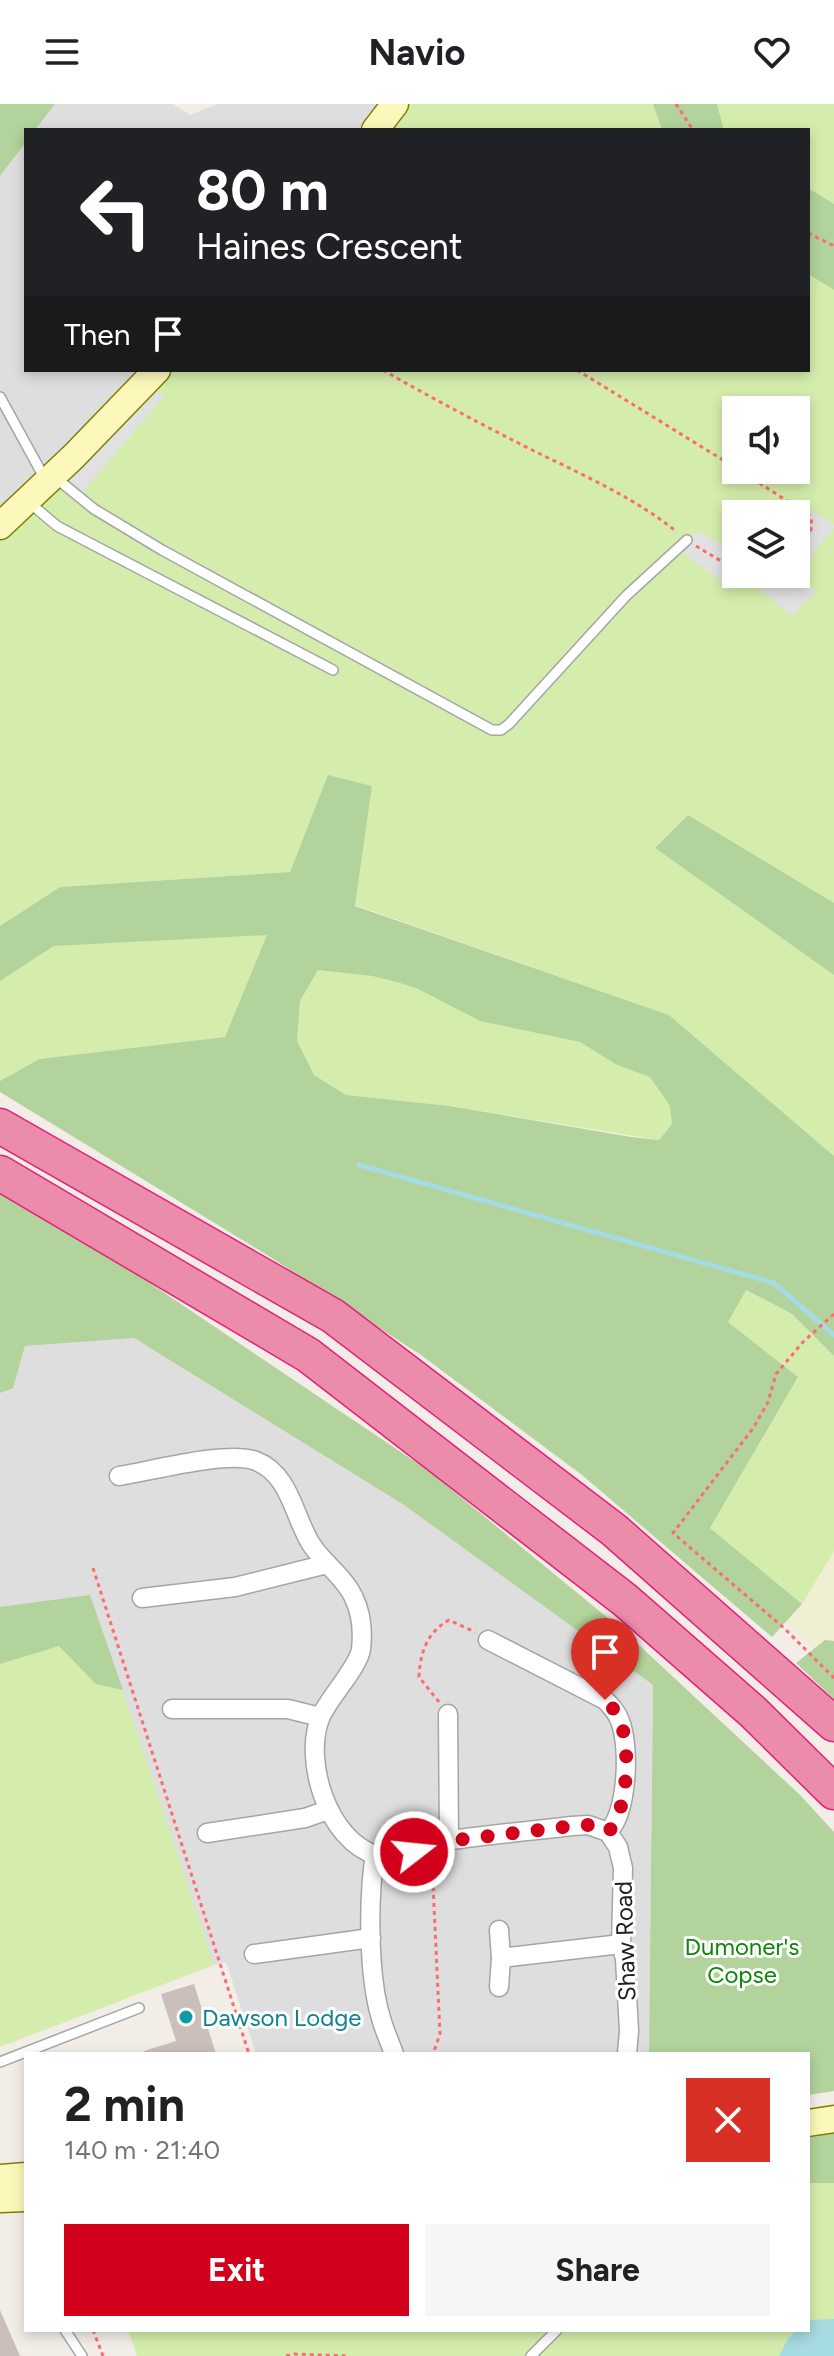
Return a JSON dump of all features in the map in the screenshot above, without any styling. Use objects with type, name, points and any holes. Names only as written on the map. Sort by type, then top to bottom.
[{"type":"highway","points":[[0,1126],[333,1316],[614,1530],[834,1724]]},
{"type":"highway","points":[[0,1173],[308,1355],[625,1600],[753,1712],[834,1792]]},
{"type":"street","points":[[377,128],[395,104]]},
{"type":"street","points":[[0,526],[155,372]]},
{"type":"street","points":[[119,1476],[224,1456],[255,1460],[275,1472],[311,1545],[353,1594],[361,1622],[361,1653],[320,1717],[313,1751],[328,1810],[356,1845],[375,1854],[395,1857],[440,1843],[572,1826],[588,1825],[608,1832],[617,1821],[623,1802],[625,1759],[623,1729],[616,1713],[605,1700],[488,1640]]},
{"type":"street","points":[[142,1598],[235,1587],[327,1564]]},
{"type":"street","points":[[172,1709],[288,1709],[320,1717]]},
{"type":"street","points":[[440,1843],[448,1714]]},
{"type":"street","points":[[207,1833],[305,1818],[328,1810]]},
{"type":"street","name":"Shaw Road","points":[[608,1832],[618,1847],[623,1868],[621,1944],[625,1959],[627,2052]]},
{"type":"street","points":[[375,1854],[371,1876],[371,1938],[380,2017],[393,2052]]},
{"type":"street","points":[[499,1930],[499,1987]]},
{"type":"street","points":[[254,1954],[371,1938]]},
{"type":"street","points":[[501,1958],[621,1944]]},
{"type":"street","points":[[810,2123],[834,2119]]},
{"type":"street","points":[[0,2178],[24,2176]]},
{"type":"street","points":[[0,2199],[24,2198]]},
{"type":"lane","points":[[0,397],[50,479],[94,509],[162,550],[492,730],[501,730],[509,724],[626,596],[687,540]]},
{"type":"lane","points":[[27,501],[57,526],[333,670]]},
{"type":"lane","points":[[26,2052],[139,2008]]},
{"type":"lane","points":[[0,2062],[24,2053]]},
{"type":"lane","points":[[66,2332],[80,2352]]},
{"type":"lane","points":[[76,2332],[80,2352]]},
{"type":"lane","points":[[531,2356],[555,2332]]},
{"type":"path","points":[[676,104],[692,128]]},
{"type":"path","points":[[810,234],[834,246]]},
{"type":"path","points":[[386,372],[445,406],[596,482],[664,521],[687,540],[722,561]]},
{"type":"path","points":[[580,372],[722,459]]},
{"type":"path","points":[[761,484],[786,500]]},
{"type":"path","points":[[834,1314],[803,1342],[776,1374],[768,1402],[754,1427],[673,1533],[784,1628],[834,1678]]},
{"type":"path","points":[[93,1568],[248,2052]]},
{"type":"path","points":[[448,1714],[419,1677],[420,1660],[427,1641],[439,1625],[449,1620],[488,1640]]},
{"type":"path","points":[[434,2052],[440,2034],[440,1843]]},
{"type":"path","points":[[94,2332],[103,2356]]},
{"type":"path","points":[[286,2356],[348,2356]]},
{"type":"shaded area","points":[[55,104],[173,104],[190,115],[218,104],[381,104],[363,128],[37,128]]},
{"type":"shaded area","points":[[24,145],[24,372],[138,372],[0,511],[0,176]]},
{"type":"shaded area","points":[[151,387],[164,396],[78,498],[62,483]]},
{"type":"shaded area","points":[[813,511],[834,528],[810,558],[810,515]]},
{"type":"shaded area","points":[[697,531],[722,545],[722,581],[680,551]]},
{"type":"shaded area","points":[[810,586],[816,592],[791,616],[758,588]]},
{"type":"shaded area","points":[[134,1338],[404,1505],[653,1685],[649,2052],[255,2052],[226,1962],[214,1965],[0,1607],[0,1393],[13,1387],[25,1346]]},
{"type":"shaded area","points":[[834,1551],[834,1641],[825,1640],[813,1649],[786,1621],[802,1604]]},
{"type":"green space","points":[[0,104],[55,104],[37,128],[24,128],[24,145],[0,176]]},
{"type":"green space","points":[[406,104],[653,104],[661,128],[389,128]]},
{"type":"green space","points":[[653,104],[717,104],[723,128],[661,128]]},
{"type":"green space","points":[[717,104],[834,104],[834,204],[810,189],[810,128],[723,128]]},
{"type":"green space","points":[[810,189],[834,204],[834,290],[810,275]]},
{"type":"green space","points":[[810,275],[834,290],[834,903],[688,815],[655,848],[834,975],[834,1156],[669,1015],[355,905],[372,786],[328,776],[290,872],[60,887],[0,926],[0,540],[53,492],[165,372],[810,372]]},
{"type":"green space","points":[[328,775],[372,786],[355,906],[669,1015],[834,1156],[834,1356],[792,1314],[746,1290],[728,1322],[798,1377],[710,1528],[802,1604],[772,1637],[582,1475],[421,1355],[267,1255],[0,1092],[0,1081],[39,1059],[225,1037],[267,935],[54,946],[0,981],[0,926],[60,887],[290,872]],"holes":[[[318,970],[372,976],[418,989],[480,1021],[580,1042],[617,1065],[650,1077],[670,1106],[672,1124],[659,1140],[450,1106],[346,1095],[314,1075],[297,1041],[300,1001]]]},
{"type":"green space","points":[[688,815],[834,903],[834,975],[655,848]]},
{"type":"green space","points":[[268,934],[226,1037],[39,1059],[0,1081],[0,981],[54,946]]},
{"type":"green space","points":[[318,970],[397,982],[418,989],[480,1021],[580,1042],[617,1065],[650,1077],[670,1106],[672,1124],[659,1140],[450,1106],[346,1095],[314,1075],[297,1042],[300,1001]]},
{"type":"green space","name":"Dumoner's Copse","points":[[0,1193],[62,1224],[429,1471],[626,1633],[801,1796],[834,1832],[834,2091],[810,2095],[810,2052],[649,2052],[653,1685],[404,1505],[134,1338],[25,1346],[13,1388],[0,1393]]},
{"type":"green space","points":[[745,1290],[792,1314],[834,1356],[834,1551],[802,1604],[710,1528],[798,1377],[727,1321]]},
{"type":"green space","points":[[90,1595],[123,1690],[96,1684],[59,1646],[0,1664],[0,1607]]},
{"type":"green space","points":[[825,1640],[834,1641],[834,1699],[796,1663]]},
{"type":"green space","points":[[59,1646],[96,1684],[123,1690],[214,1965],[0,2047],[0,1664]]},
{"type":"green space","points":[[834,2133],[834,2183],[810,2183],[810,2138]]},
{"type":"green space","points":[[834,2168],[834,2356],[137,2356],[129,2332],[810,2332],[810,2169]]},
{"type":"water","points":[[834,2319],[834,2356],[779,2356],[792,2334],[810,2332],[812,2320]]},
{"type":"building","name":"Dawson Lodge","points":[[194,1984],[215,2052],[144,2052],[176,2041],[161,1994]]},
{"type":"building","points":[[0,2310],[20,2356],[0,2356]]},
{"type":"waterway","points":[[359,1165],[774,1283],[834,1335]]},
{"type":"place","name":"Dawson Lodge","points":[[186,2017]]},
{"type":"route","points":[[414,1852],[449,1841],[572,1826],[588,1825],[608,1832],[621,1812],[625,1759],[623,1729],[605,1700]]}]
